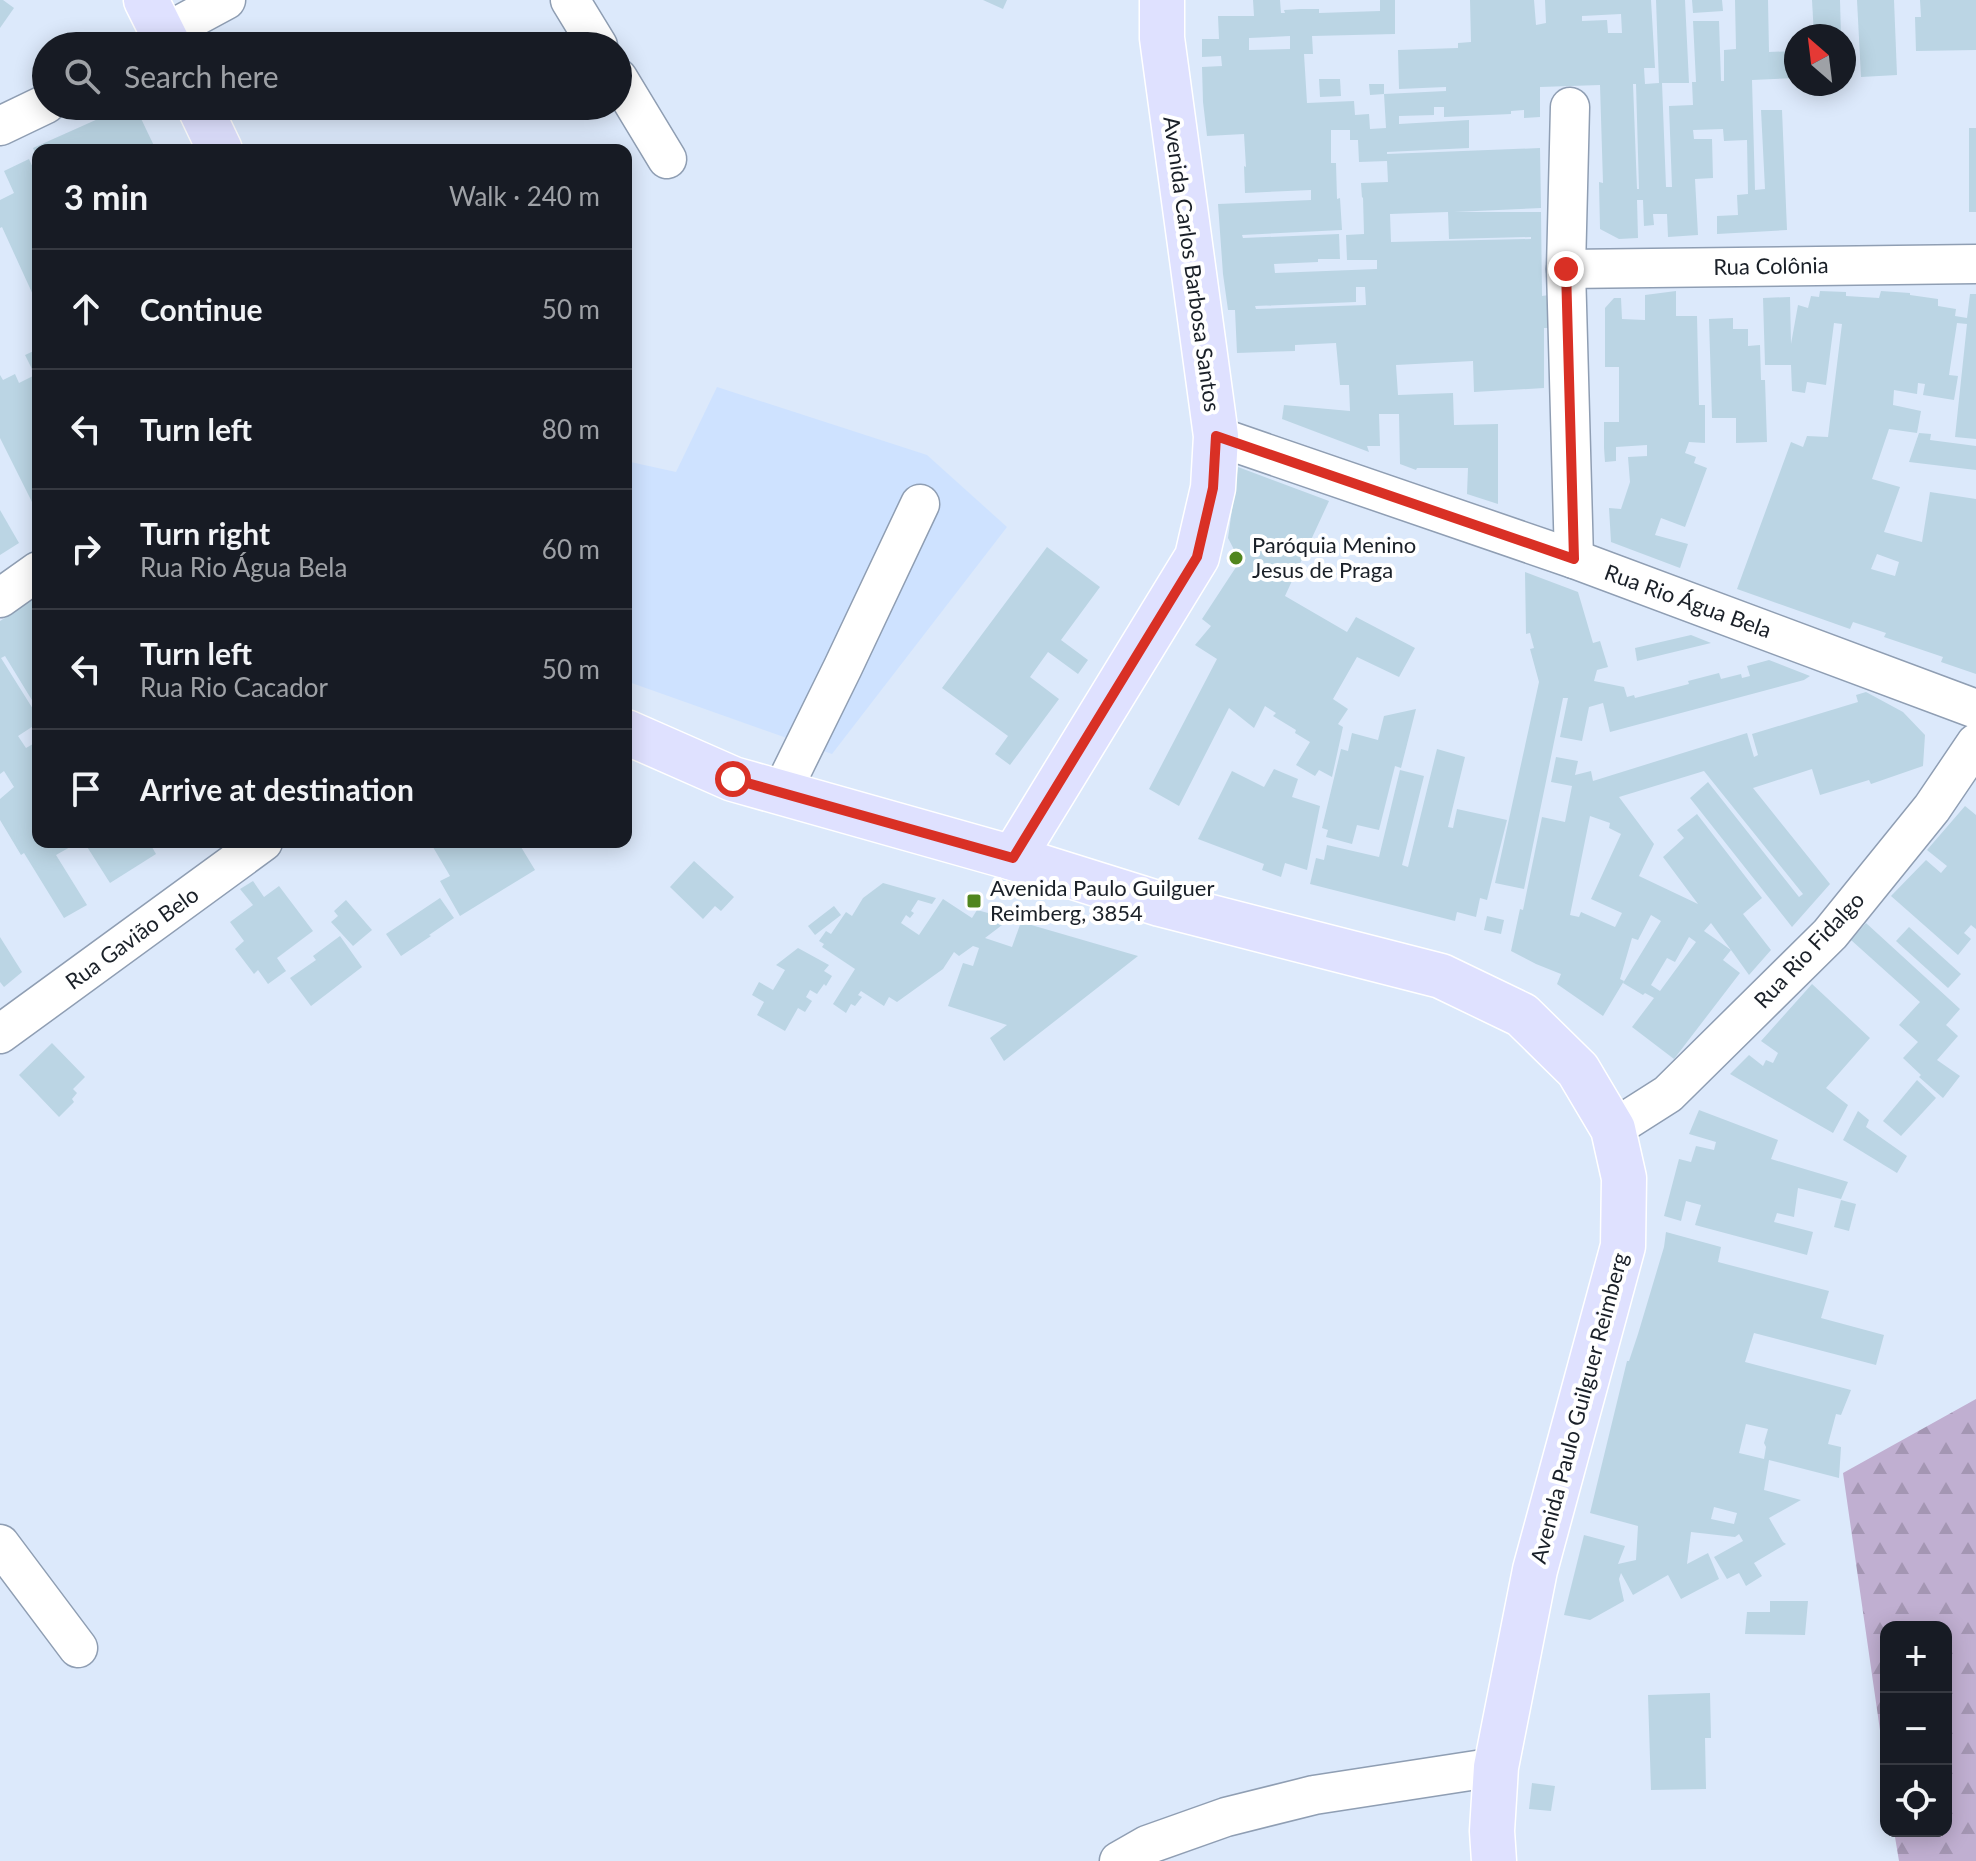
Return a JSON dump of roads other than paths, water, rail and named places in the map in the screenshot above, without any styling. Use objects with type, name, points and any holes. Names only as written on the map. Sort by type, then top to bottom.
[{"type":"main road","name":"Avenida Carlos Barbosa Santos","points":[[1013,858],[1197,557],[1213,488],[1216,436],[1162,38],[1162,0]]},
{"type":"main road","points":[[206,120],[217,144]]},
{"type":"main road","name":"Avenida Paulo Guilguer Reimberg","points":[[632,735],[733,779],[1013,858],[1160,904],[1441,976],[1522,1015],[1578,1070],[1613,1129],[1624,1178],[1623,1246],[1535,1570],[1496,1767],[1492,1831],[1494,1861]]},
{"type":"street","points":[[159,27],[226,0]]},
{"type":"street","points":[[570,0],[589,32]]},
{"type":"street","points":[[632,101],[667,159]]},
{"type":"street","points":[[1570,107],[1566,269],[1574,559]]},
{"type":"street","points":[[0,126],[32,111]]},
{"type":"street","name":"Rua Colônia","points":[[1566,269],[1976,264]]},
{"type":"street","name":"Rua Rio Água Bela","points":[[1216,436],[1574,559],[1976,709]]},
{"type":"street","points":[[781,793],[920,504]]},
{"type":"street","points":[[0,598],[32,575]]},
{"type":"street","name":"Rua Rio Fidalgo","points":[[1613,1129],[1668,1094],[1830,934],[1932,808],[1976,743]]},
{"type":"street","name":"Rua Gavião Belo","points":[[0,1034],[255,848]]},
{"type":"street","points":[[0,1544],[78,1648]]},
{"type":"street","points":[[1119,1861],[1147,1845],[1226,1817],[1314,1795],[1496,1767]]},
{"type":"place","name":"Paróquia Menino Jesus de Praga","points":[[1236,558]]},
{"type":"place","name":"Avenida Paulo Guilguer Reimberg, 3854","points":[[974,901]]}]
